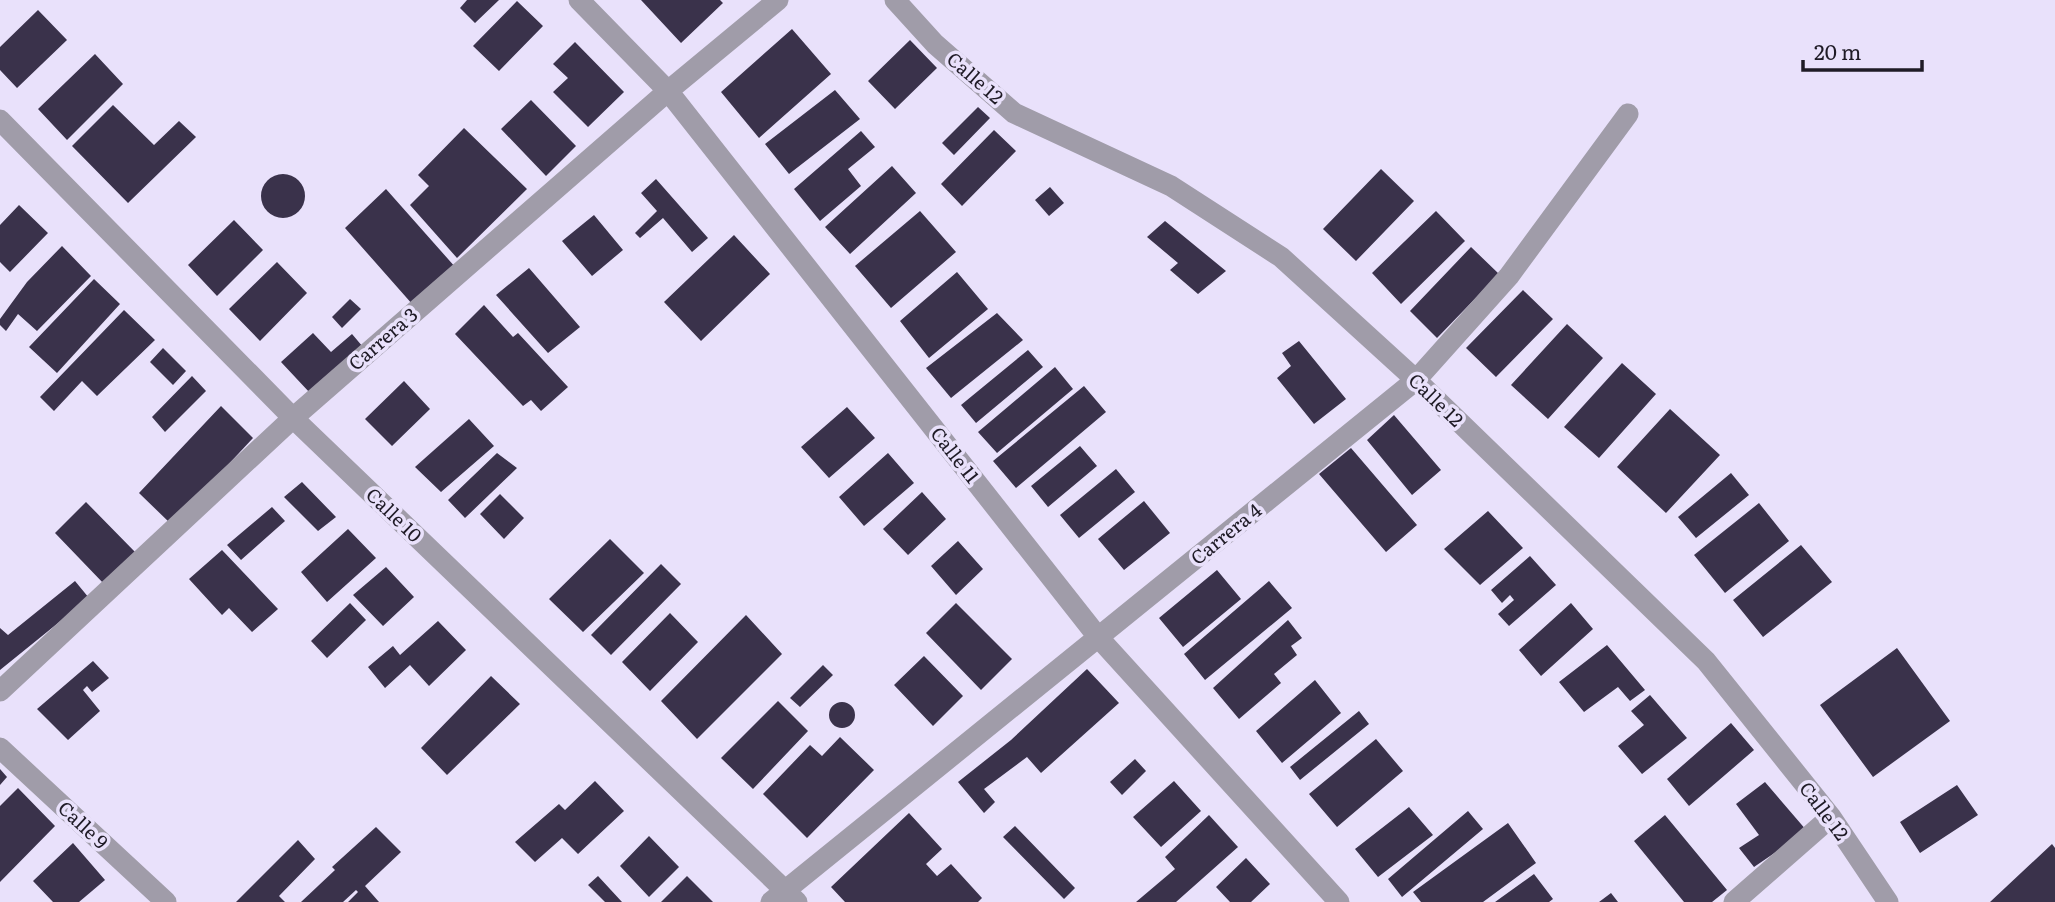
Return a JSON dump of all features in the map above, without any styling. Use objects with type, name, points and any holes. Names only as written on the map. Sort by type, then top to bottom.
[{"type":"street","name":"Calle 11","points":[[579,0],[668,91],[1098,637],[1339,902]]},
{"type":"street","name":"Carrera 3","points":[[0,691],[293,418],[668,91],[778,0]]},
{"type":"street","name":"Calle 12","points":[[895,0],[935,44],[1014,113],[1171,186],[1281,257],[1416,380],[1706,661],[1831,817],[1888,902]]},
{"type":"street","name":"Carrera 4","points":[[784,898],[1098,637],[1416,380],[1509,276],[1628,114]]},
{"type":"street","name":"Calle 10","points":[[0,120],[293,418],[784,898]]},
{"type":"street","name":"Calle 9","points":[[0,748],[166,902]]},
{"type":"street","points":[[1734,902],[1831,817]]},
{"type":"building","points":[[467,0],[499,0],[475,23],[460,8]]},
{"type":"building","points":[[641,0],[720,0],[723,3],[681,43]]},
{"type":"building","points":[[517,1],[543,26],[499,71],[473,46]]},
{"type":"building","points":[[38,10],[67,40],[17,88],[0,70],[0,47]]},
{"type":"building","points":[[792,29],[831,74],[759,138],[721,92]]},
{"type":"building","points":[[910,40],[937,68],[895,109],[868,81]]},
{"type":"building","points":[[575,42],[624,92],[588,127],[553,92],[568,78],[553,64]]},
{"type":"building","points":[[95,54],[123,84],[67,140],[38,109]]},
{"type":"building","points":[[835,90],[860,119],[789,174],[765,144]]},
{"type":"building","points":[[531,100],[576,146],[546,176],[501,129]]},
{"type":"building","points":[[113,105],[154,145],[179,121],[196,137],[128,203],[72,146]]},
{"type":"building","points":[[978,107],[990,118],[954,155],[942,143]]},
{"type":"building","points":[[464,128],[527,189],[457,258],[410,205],[429,186],[418,175]]},
{"type":"building","points":[[994,130],[1016,151],[962,206],[941,184]]},
{"type":"building","points":[[861,131],[875,147],[848,169],[861,186],[820,221],[794,189]]},
{"type":"building","points":[[892,166],[916,193],[850,254],[825,227]]},
{"type":"building","points":[[1381,169],[1414,201],[1356,261],[1323,229]]},
{"type":"building","points":[[283,174],[298,181],[305,196],[298,211],[283,218],[268,211],[261,196],[268,181]]},
{"type":"building","points":[[656,179],[708,238],[692,252],[663,218],[640,238],[635,233],[657,211],[641,193]]},
{"type":"building","points":[[1050,187],[1064,203],[1049,216],[1035,200]]},
{"type":"building","points":[[386,189],[456,268],[413,305],[345,228]]},
{"type":"building","points":[[19,205],[48,233],[10,272],[0,262],[0,225]]},
{"type":"building","points":[[920,211],[956,252],[891,308],[855,266]]},
{"type":"building","points":[[1436,211],[1465,241],[1401,304],[1372,273]]},
{"type":"building","points":[[594,215],[623,250],[592,276],[562,241]]},
{"type":"building","points":[[234,220],[263,250],[217,296],[188,265]]},
{"type":"building","points":[[1165,221],[1226,271],[1198,294],[1170,270],[1178,263],[1147,237]]},
{"type":"building","points":[[734,235],[770,274],[701,341],[664,302]]},
{"type":"building","points":[[62,246],[91,276],[37,331],[18,314],[6,331],[0,325],[0,319],[27,282]]},
{"type":"building","points":[[1471,247],[1499,274],[1437,338],[1410,311]]},
{"type":"building","points":[[277,262],[307,293],[260,341],[229,309]]},
{"type":"building","points":[[529,268],[580,327],[548,353],[496,295]]},
{"type":"building","points":[[957,272],[988,309],[929,358],[900,321]]},
{"type":"building","points":[[94,279],[120,304],[57,373],[29,347]]},
{"type":"building","points":[[1523,290],[1553,319],[1496,377],[1466,348]]},
{"type":"building","points":[[350,299],[361,309],[342,328],[332,317]]},
{"type":"building","points":[[484,305],[513,337],[518,333],[568,387],[541,411],[531,400],[523,406],[455,334]]},
{"type":"building","points":[[124,310],[155,340],[97,396],[82,381],[54,411],[40,397]]},
{"type":"building","points":[[997,313],[1023,340],[951,398],[926,368]]},
{"type":"building","points":[[1567,324],[1603,358],[1548,419],[1511,385]]},
{"type":"building","points":[[313,333],[331,352],[352,334],[363,347],[310,393],[281,362]]},
{"type":"building","points":[[1299,341],[1346,399],[1314,424],[1277,378],[1291,366],[1282,353]]},
{"type":"building","points":[[163,348],[186,371],[173,385],[150,362]]},
{"type":"building","points":[[1028,350],[1043,367],[976,423],[961,405]]},
{"type":"building","points":[[1622,363],[1656,394],[1599,458],[1564,427]]},
{"type":"building","points":[[1055,367],[1073,389],[997,453],[978,432]]},
{"type":"building","points":[[192,376],[206,391],[165,432],[152,417]]},
{"type":"building","points":[[404,381],[430,409],[392,446],[365,419]]},
{"type":"building","points":[[1084,386],[1106,412],[1016,488],[993,461]]},
{"type":"building","points":[[221,406],[253,438],[172,525],[139,493]]},
{"type":"building","points":[[847,407],[875,438],[829,478],[801,447]]},
{"type":"building","points":[[1670,409],[1720,455],[1666,513],[1617,467]]},
{"type":"building","points":[[1394,415],[1441,470],[1412,495],[1367,440]]},
{"type":"building","points":[[469,419],[494,446],[441,492],[415,467]]},
{"type":"building","points":[[1080,446],[1097,466],[1048,507],[1031,486]]},
{"type":"building","points":[[1351,448],[1417,525],[1386,552],[1319,474]]},
{"type":"building","points":[[497,453],[517,468],[465,518],[448,500]]},
{"type":"building","points":[[888,453],[914,483],[864,526],[839,497]]},
{"type":"building","points":[[1116,469],[1135,492],[1079,538],[1060,515]]},
{"type":"building","points":[[1731,473],[1749,495],[1696,538],[1678,517]]},
{"type":"building","points":[[302,482],[336,517],[318,531],[284,497]]},
{"type":"building","points":[[922,492],[946,519],[908,555],[883,529]]},
{"type":"building","points":[[500,494],[524,518],[504,539],[480,514]]},
{"type":"building","points":[[1144,501],[1170,533],[1124,570],[1098,539]]},
{"type":"building","points":[[86,502],[137,554],[105,585],[55,533]]},
{"type":"building","points":[[1759,503],[1789,541],[1725,593],[1694,555]]},
{"type":"building","points":[[272,507],[285,521],[241,560],[227,545]]},
{"type":"building","points":[[1488,511],[1523,548],[1480,585],[1444,549]]},
{"type":"building","points":[[348,529],[376,558],[327,602],[301,572]]},
{"type":"building","points":[[610,539],[644,573],[583,632],[549,599]]},
{"type":"building","points":[[958,541],[983,569],[956,595],[931,566]]},
{"type":"building","points":[[1801,545],[1832,582],[1763,637],[1733,600]]},
{"type":"building","points":[[222,550],[278,609],[252,632],[229,608],[222,615],[189,579]]},
{"type":"building","points":[[1530,556],[1556,585],[1509,626],[1498,614],[1514,600],[1510,595],[1502,603],[1491,590]]},
{"type":"building","points":[[661,564],[681,584],[611,655],[591,635]]},
{"type":"building","points":[[386,567],[414,597],[383,626],[353,595]]},
{"type":"building","points":[[1217,570],[1241,599],[1183,647],[1159,618]]},
{"type":"building","points":[[75,581],[89,598],[0,670],[0,628],[8,635]]},
{"type":"building","points":[[1269,581],[1292,608],[1205,680],[1184,654]]},
{"type":"building","points":[[350,603],[366,620],[327,658],[311,641]]},
{"type":"building","points":[[956,603],[1012,659],[981,690],[926,633]]},
{"type":"building","points":[[1571,603],[1593,629],[1541,676],[1519,650]]},
{"type":"building","points":[[670,613],[698,642],[650,691],[622,662]]},
{"type":"building","points":[[746,615],[782,654],[697,739],[661,701]]},
{"type":"building","points":[[1288,620],[1302,638],[1291,646],[1297,655],[1274,674],[1281,683],[1239,719],[1213,688]]},
{"type":"building","points":[[438,621],[466,650],[429,686],[410,665],[385,688],[368,667],[393,646],[400,655]]},
{"type":"building","points":[[1607,645],[1645,690],[1630,701],[1618,687],[1584,712],[1559,682]]},
{"type":"building","points":[[1897,648],[1950,721],[1873,777],[1820,705]]},
{"type":"building","points":[[924,656],[963,696],[933,726],[894,685]]},
{"type":"building","points":[[93,661],[109,678],[92,692],[87,686],[83,690],[100,711],[68,740],[37,709]]},
{"type":"building","points":[[823,665],[833,675],[800,707],[790,698]]},
{"type":"building","points":[[1087,669],[1119,703],[1041,773],[1027,757],[984,789],[995,802],[984,813],[958,782],[1011,740]]},
{"type":"building","points":[[491,676],[520,704],[447,775],[421,748]]},
{"type":"building","points":[[1315,680],[1341,713],[1282,763],[1256,731]]},
{"type":"building","points":[[1650,695],[1687,738],[1642,774],[1618,746],[1644,725],[1631,711]]},
{"type":"building","points":[[778,701],[808,731],[753,789],[721,758]]},
{"type":"building","points":[[842,702],[851,706],[855,715],[851,724],[842,728],[833,724],[829,715],[833,706]]},
{"type":"building","points":[[1359,711],[1369,724],[1300,780],[1290,767]]},
{"type":"building","points":[[1731,723],[1754,750],[1689,806],[1667,779]]},
{"type":"building","points":[[840,737],[874,770],[807,838],[763,794],[810,745],[822,756]]},
{"type":"building","points":[[1376,739],[1403,771],[1337,827],[1309,794]]},
{"type":"building","points":[[1135,759],[1146,771],[1122,795],[1110,782]]},
{"type":"building","points":[[0,769],[7,777],[0,785]]},
{"type":"building","points":[[595,781],[624,811],[578,854],[562,838],[535,862],[515,842],[559,804],[565,810]]},
{"type":"building","points":[[1174,781],[1201,811],[1161,847],[1133,817]]},
{"type":"building","points":[[1765,782],[1807,831],[1754,867],[1739,848],[1759,835],[1736,804]]},
{"type":"building","points":[[1957,785],[1978,815],[1920,853],[1900,822]]},
{"type":"building","points":[[18,788],[55,826],[0,882],[0,806]]},
{"type":"building","points":[[1409,807],[1433,835],[1378,877],[1355,849]]},
{"type":"building","points":[[1468,811],[1483,829],[1402,897],[1388,879]]},
{"type":"building","points":[[909,813],[942,849],[926,864],[937,876],[951,864],[982,898],[978,902],[845,902],[831,887]]},
{"type":"building","points":[[1209,815],[1238,847],[1176,902],[1136,902],[1175,869],[1165,857]]},
{"type":"building","points":[[1665,815],[1727,890],[1712,902],[1684,902],[1634,841]]},
{"type":"building","points":[[1508,823],[1536,863],[1483,902],[1421,902],[1413,892]]},
{"type":"building","points":[[1015,826],[1075,888],[1064,899],[1003,837]]},
{"type":"building","points":[[376,827],[401,852],[365,886],[379,902],[348,902],[358,892],[356,890],[343,902],[301,902],[335,870],[332,867]]},
{"type":"building","points":[[649,836],[679,867],[649,897],[620,866]]},
{"type":"building","points":[[298,840],[315,859],[279,896],[285,902],[236,902]]},
{"type":"building","points":[[73,843],[105,880],[79,902],[53,902],[33,881]]},
{"type":"building","points":[[2052,844],[2055,848],[2055,902],[1990,902]]},
{"type":"building","points":[[1246,858],[1270,884],[1251,902],[1230,902],[1216,887]]},
{"type":"building","points":[[1534,874],[1553,899],[1549,902],[1495,902]]},
{"type":"building","points":[[598,876],[622,902],[605,902],[588,885]]},
{"type":"building","points":[[687,876],[713,902],[661,902]]},
{"type":"building","points":[[1611,893],[1618,902],[1599,902]]}]
